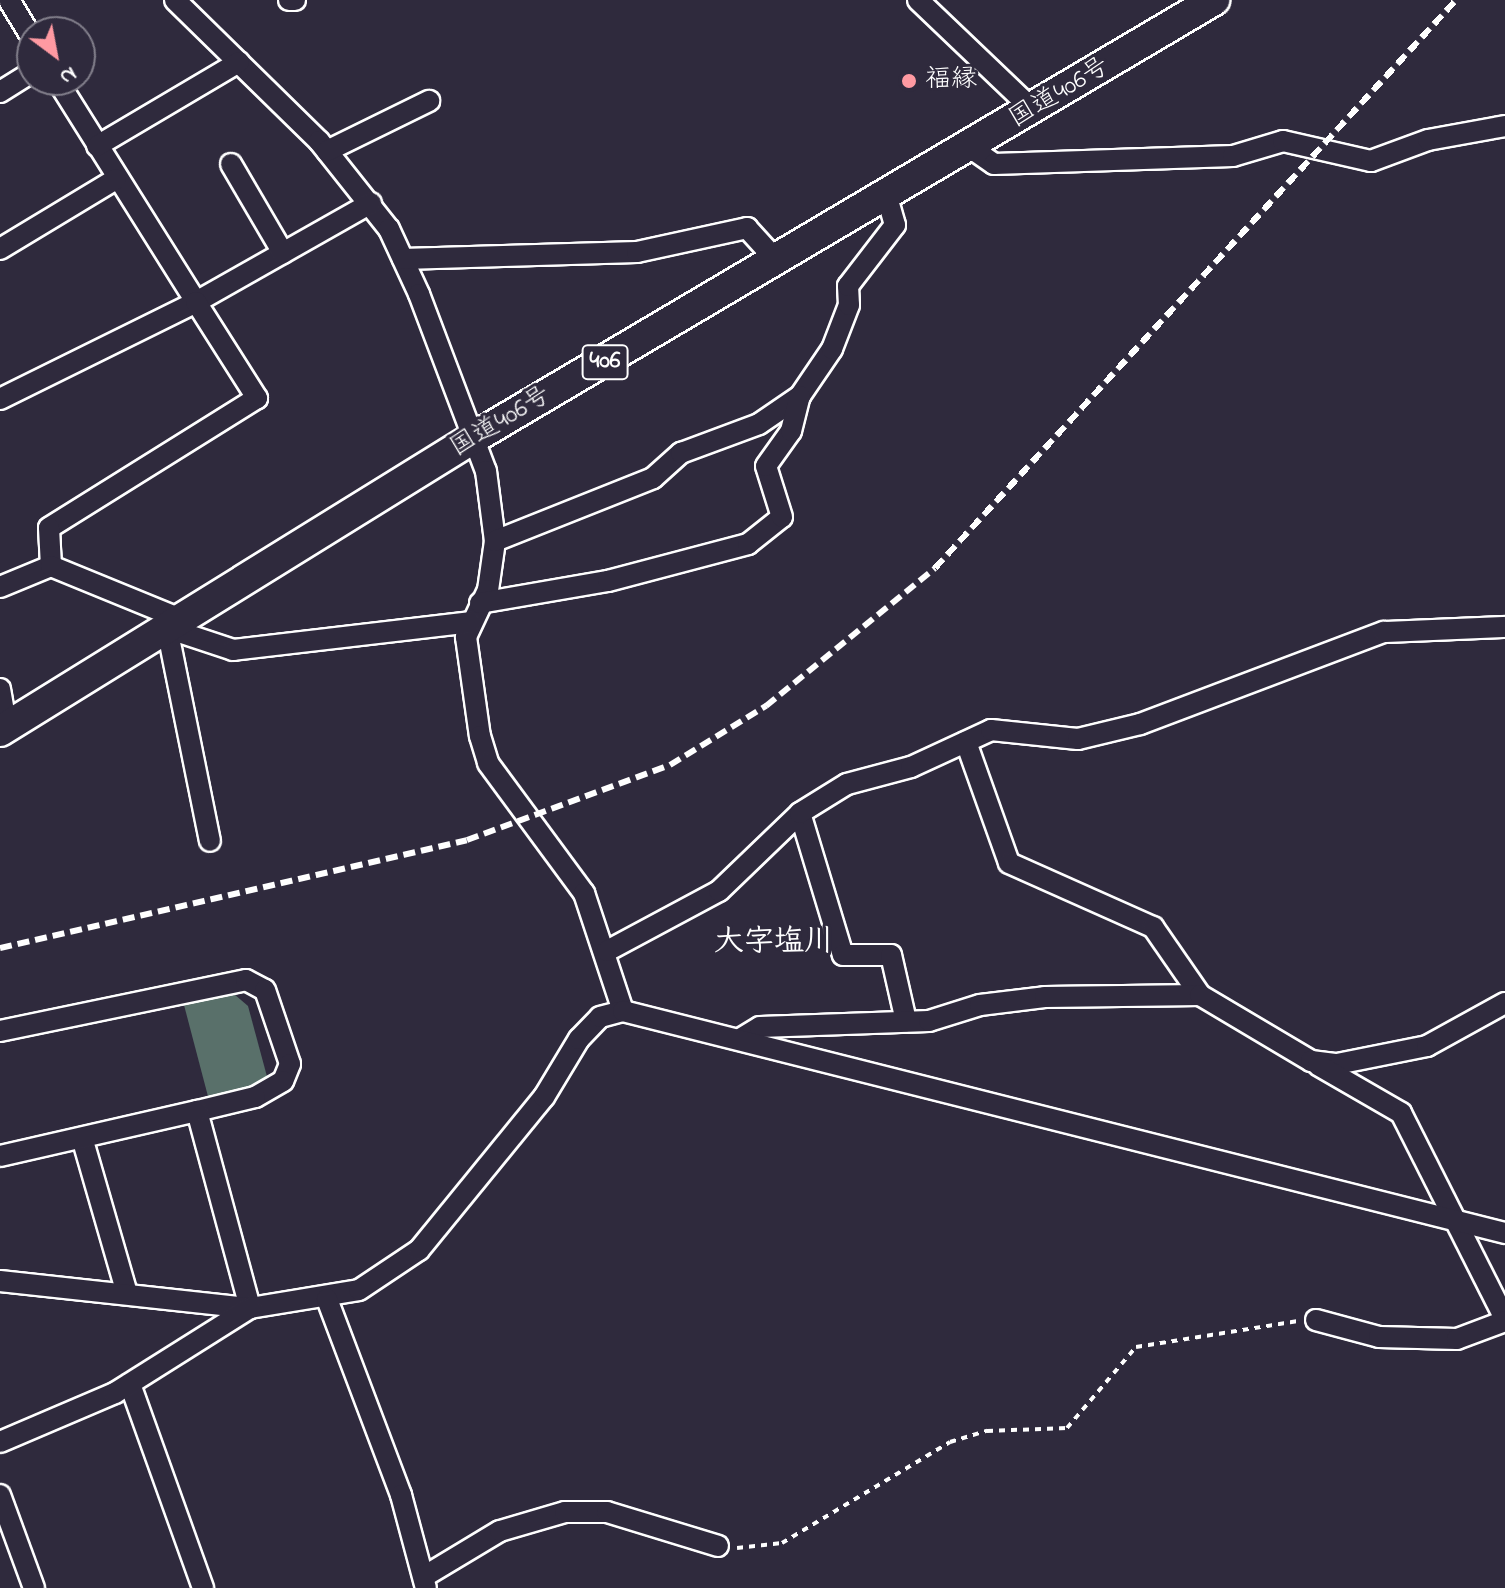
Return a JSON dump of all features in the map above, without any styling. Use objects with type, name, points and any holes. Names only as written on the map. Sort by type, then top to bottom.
[{"type":"highway","name":"国道406号","points":[[4,729],[475,437],[971,148],[1214,0]]},
{"type":"street","points":[[175,0],[327,151],[371,203],[403,259],[475,437],[495,541],[480,603],[470,622],[472,700],[488,763],[555,847],[607,951],[623,1011]]},
{"type":"street","points":[[289,0],[295,0]]},
{"type":"street","points":[[918,0],[1033,110]]},
{"type":"street","points":[[97,146],[239,62]]},
{"type":"street","points":[[51,566],[49,528],[257,398],[116,179],[67,96]]},
{"type":"street","points":[[327,151],[429,101]]},
{"type":"street","points":[[971,148],[994,164],[1233,156],[1283,141],[1371,161],[1428,140],[1505,126]]},
{"type":"street","points":[[231,164],[283,253]]},
{"type":"street","points":[[0,249],[116,179]]},
{"type":"street","points":[[480,603],[608,581],[748,544],[782,517],[766,466],[791,431],[800,396],[832,349],[848,286],[895,225],[887,197]]},
{"type":"street","points":[[0,399],[196,302],[371,203]]},
{"type":"street","points":[[403,259],[637,252],[747,228],[777,261]]},
{"type":"street","points":[[495,541],[653,478],[681,453],[759,424],[800,396]]},
{"type":"street","points":[[0,587],[51,566],[233,650],[470,622]]},
{"type":"street","points":[[174,623],[207,842]]},
{"type":"street","points":[[607,951],[719,891],[800,813],[847,784],[966,742],[991,730],[1036,738],[1108,733],[1384,632],[1505,627]]},
{"type":"street","points":[[0,689],[4,729]]},
{"type":"street","points":[[966,742],[1009,863],[1153,927],[1200,995],[1401,1113],[1460,1227],[1481,1285],[1505,1320],[1457,1339],[1379,1337],[1316,1320]]},
{"type":"street","points":[[800,813],[843,955],[891,955],[906,1021]]},
{"type":"street","points":[[0,1031],[159,995],[259,983],[290,1064],[283,1081],[255,1097],[83,1141],[0,1156]]},
{"type":"street","points":[[740,1039],[788,1023],[906,1021],[1045,997],[1200,995]]},
{"type":"street","points":[[1311,1061],[1337,1064],[1427,1046],[1505,1003]]},
{"type":"street","points":[[0,1281],[250,1308],[327,1299],[359,1290],[419,1250],[544,1097],[579,1039],[600,1017],[623,1011],[1460,1227],[1505,1233]]},
{"type":"street","points":[[197,1111],[250,1308]]},
{"type":"street","points":[[83,1141],[127,1293]]},
{"type":"street","points":[[327,1299],[426,1582],[500,1531],[565,1512],[607,1512],[718,1546]]},
{"type":"street","points":[[0,1442],[130,1384],[250,1308]]},
{"type":"street","points":[[130,1384],[203,1588]]},
{"type":"street","points":[[0,1495],[34,1588]]},
{"type":"path","points":[[718,1546],[782,1543],[950,1442],[987,1431],[1067,1428],[1136,1347],[1316,1320]]},
{"type":"green space","points":[[234,994],[248,1006],[269,1084],[210,1104],[184,1005]]},
{"type":"railway","points":[[0,948],[467,840],[670,765],[766,706],[935,568],[1456,0]]},
{"type":"place","name":"福縁","points":[[909,81]]},
{"type":"district","name":"大字塩川","points":[[774,943]]}]
